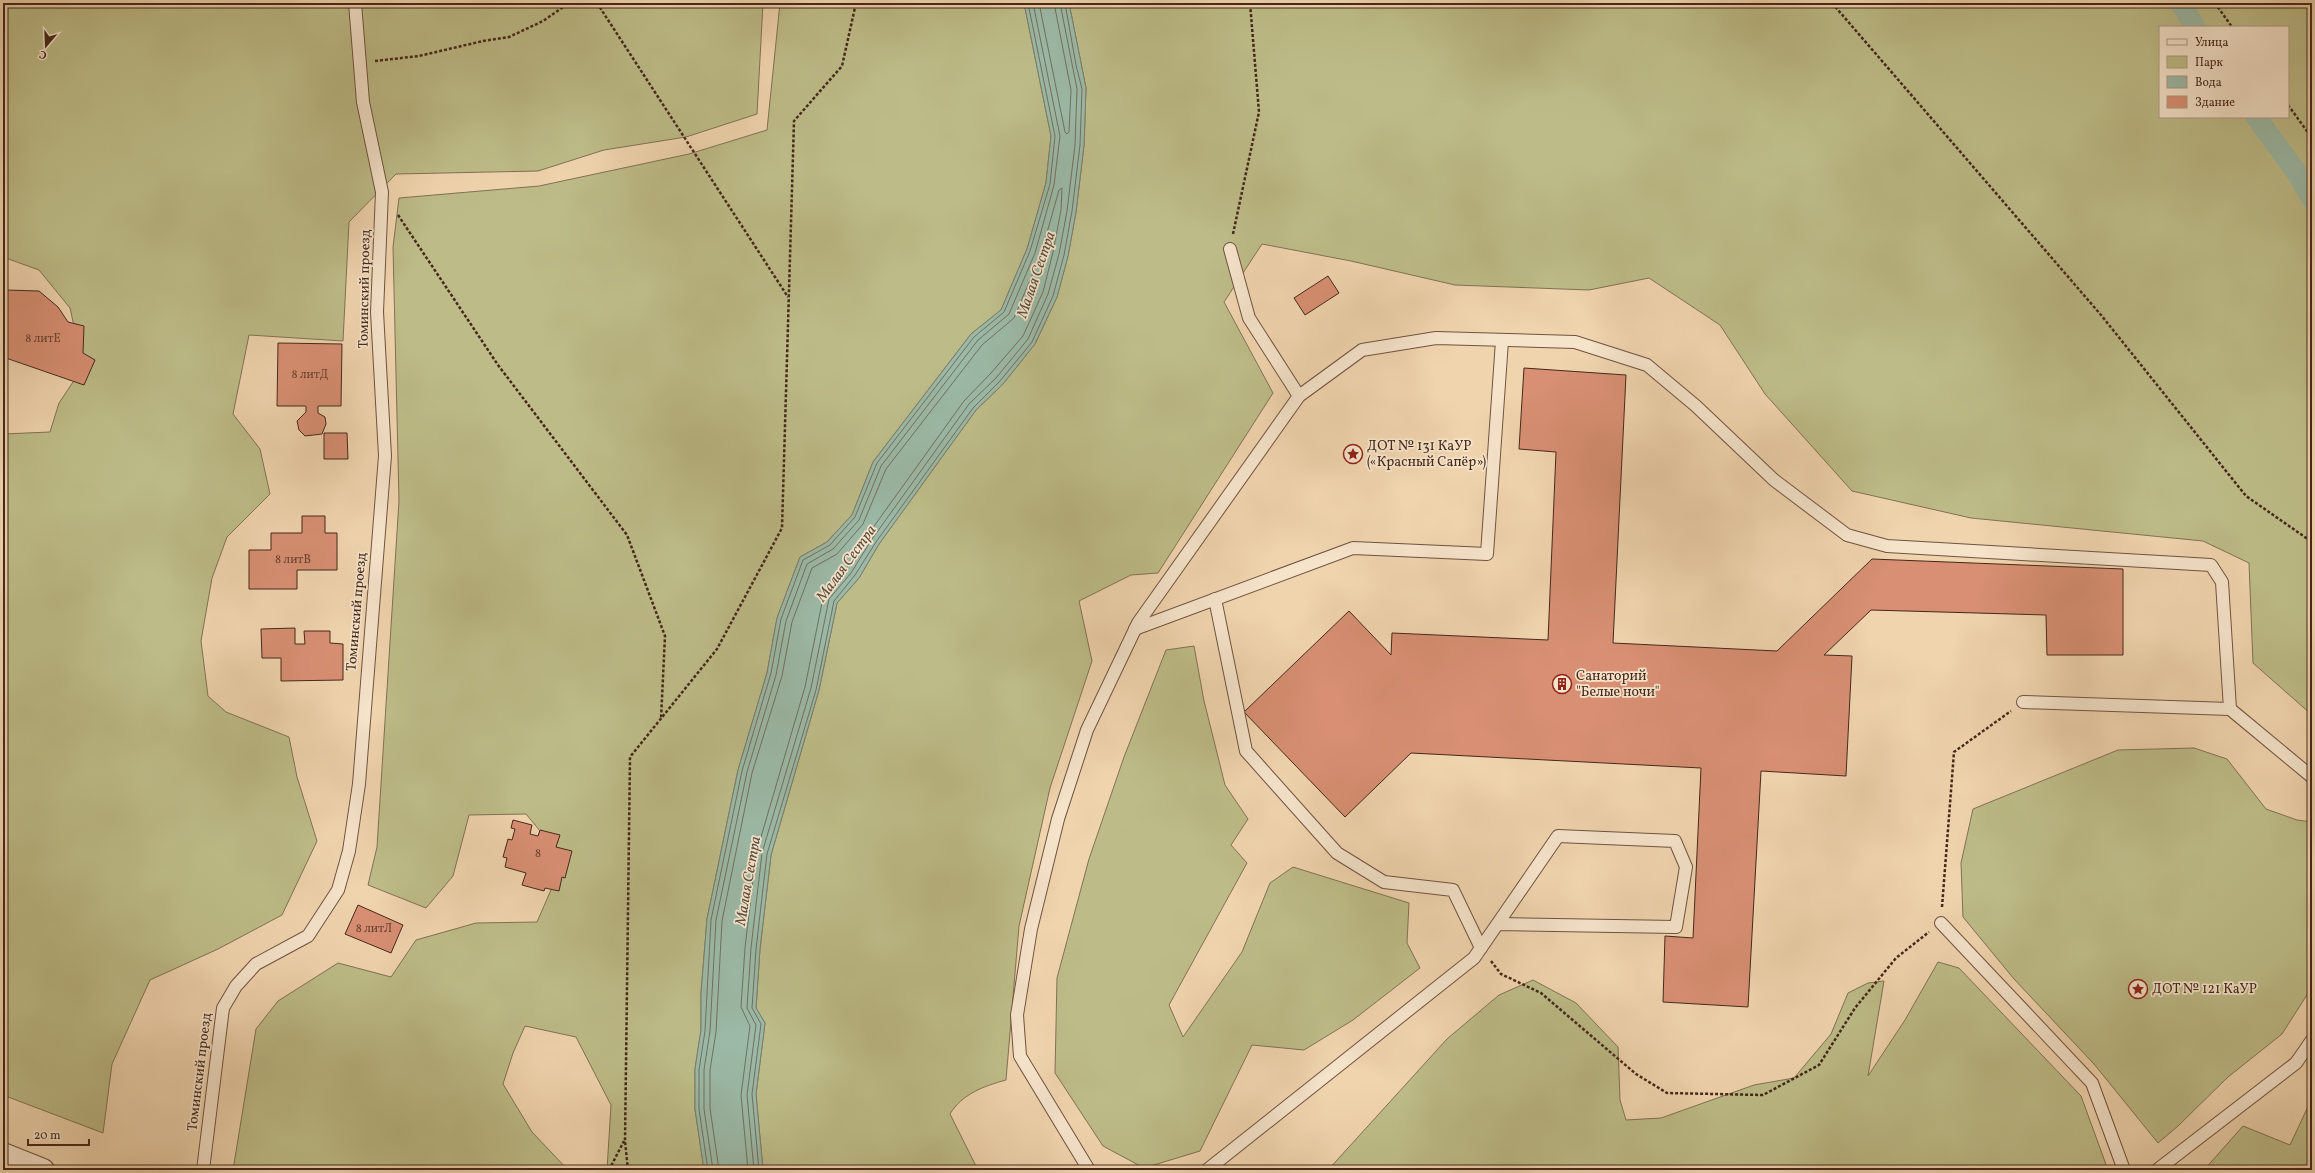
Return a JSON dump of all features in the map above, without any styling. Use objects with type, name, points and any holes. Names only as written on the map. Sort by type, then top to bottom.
[{"type":"street","points":[[3,1154],[43,1170]]},
{"type":"lane","name":"Томинский проезд","points":[[203,1170],[223,1008],[236,986],[256,964],[308,936],[338,890],[349,851],[359,784],[385,456],[377,312],[382,192],[363,102],[355,3]]},
{"type":"lane","points":[[1230,248],[1249,318],[1298,396]]},
{"type":"lane","points":[[1090,1170],[1020,1056],[1017,1015],[1031,929],[1058,819],[1087,730],[1135,629],[1298,396],[1362,350],[1436,338],[1575,342],[1647,365],[1696,406],[1774,480],[1847,535],[1887,546],[2211,565],[2222,582],[2230,709]]},
{"type":"lane","points":[[1135,629],[1353,548],[1487,554],[1502,340]]},
{"type":"lane","points":[[1215,600],[1246,751],[1338,853],[1384,882],[1454,890],[1481,948]]},
{"type":"lane","points":[[2023,702],[2230,709],[2312,777]]},
{"type":"lane","points":[[1207,1170],[1474,958],[1558,836],[1675,841],[1686,867],[1676,927],[1498,924]]},
{"type":"lane","points":[[1941,923],[2092,1083],[2124,1170]]},
{"type":"lane","points":[[2157,1170],[2296,1063],[2312,1040]]},
{"type":"path","points":[[360,63],[418,56],[483,41],[509,37],[543,21],[569,3]]},
{"type":"path","points":[[596,3],[788,297]]},
{"type":"path","points":[[628,1170],[625,1141],[630,757],[717,649],[782,528],[794,121],[842,66],[856,3]]},
{"type":"path","points":[[1230,248],[1259,112],[1250,3]]},
{"type":"path","points":[[1832,3],[2101,315],[2246,496],[2312,542]]},
{"type":"path","points":[[2215,3],[2231,26]]},
{"type":"path","points":[[2289,105],[2312,138]]},
{"type":"path","points":[[382,192],[498,365],[627,535],[665,636],[661,719]]},
{"type":"path","points":[[1481,948],[1501,974],[1541,993],[1636,1074],[1667,1093],[1763,1095],[1819,1065],[1855,1008],[1896,958],[1941,923],[1954,752],[2023,702]]},
{"type":"path","points":[[609,1170],[625,1141]]},
{"type":"green space","points":[[3,3],[763,3],[757,114],[686,137],[604,150],[538,171],[396,174],[349,222],[343,341],[249,335],[233,414],[260,449],[270,494],[227,537],[212,578],[201,641],[208,696],[226,712],[289,737],[297,777],[317,841],[282,915],[218,949],[150,980],[112,1064],[103,1133],[3,1095],[3,434],[50,432],[59,403],[83,367],[70,308],[39,270],[3,257]]},
{"type":"green space","points":[[780,3],[1024,3],[1051,136],[1046,183],[1027,249],[1001,310],[971,334],[873,462],[852,515],[827,542],[800,557],[777,618],[767,673],[738,770],[707,919],[701,993],[701,1030],[695,1069],[695,1109],[704,1170],[607,1170],[611,1105],[576,1037],[525,1026],[513,1053],[503,1084],[532,1132],[568,1170],[233,1170],[256,1029],[278,1001],[338,963],[391,977],[416,940],[476,923],[537,922],[564,860],[526,814],[469,815],[453,876],[426,908],[368,885],[377,847],[399,501],[393,247],[399,198],[539,186],[689,154],[767,130]]},
{"type":"green space","points":[[1069,3],[2312,3],[2312,715],[2253,663],[2249,563],[2203,541],[1971,518],[1852,491],[1765,394],[1720,325],[1649,278],[1589,290],[1455,285],[1351,261],[1262,244],[1224,302],[1273,393],[1158,573],[1131,575],[1079,601],[1092,661],[1050,788],[1019,926],[1006,1080],[982,1088],[967,1096],[950,1114],[978,1170],[763,1170],[756,1094],[765,1023],[756,1008],[760,949],[771,855],[819,690],[837,603],[859,578],[879,544],[976,410],[1003,384],[1035,344],[1057,297],[1068,256],[1076,212],[1084,145],[1086,88]]},
{"type":"green space","points":[[1194,646],[1204,701],[1225,785],[1248,819],[1231,845],[1247,863],[1169,1005],[1183,1037],[1242,952],[1270,883],[1293,867],[1409,903],[1407,943],[1420,968],[1353,1020],[1304,1050],[1252,1045],[1200,1151],[1144,1168],[1103,1146],[1055,1073],[1057,978],[1089,859],[1124,757],[1166,650]]},
{"type":"green space","points":[[2194,748],[2227,759],[2266,809],[2297,820],[2312,822],[2312,987],[2282,1034],[2228,1077],[2178,1126],[2158,1143],[2094,1064],[2014,979],[1963,917],[1961,863],[1973,809],[2118,750]]},
{"type":"green space","points":[[1938,962],[1959,968],[2081,1096],[2108,1170],[1328,1170],[1447,1039],[1499,995],[1533,980],[1576,1003],[1618,1047],[1620,1100],[1626,1120],[1661,1118],[1754,1085],[1794,1078],[1831,1034],[1848,993],[1868,983],[1884,981],[1868,1076],[1905,1020]]},
{"type":"green space","points":[[2312,1098],[2312,1170],[2204,1170],[2243,1126],[2290,1145]]},
{"type":"water","name":"Малая Сестра","points":[[1024,3],[1069,3],[1086,88],[1084,145],[1076,212],[1068,256],[1057,297],[1035,344],[1003,384],[976,410],[879,544],[859,578],[837,603],[819,690],[771,855],[760,949],[756,1008],[765,1023],[756,1094],[763,1170],[704,1170],[695,1109],[695,1069],[701,1030],[701,993],[707,919],[738,770],[767,673],[777,618],[800,557],[827,542],[852,515],[873,462],[971,334],[1001,310],[1027,249],[1046,183],[1051,136]]},
{"type":"building","points":[[1328,276],[1339,293],[1305,315],[1294,298]]},
{"type":"building","points":[[3,286],[5,290],[39,291],[58,307],[68,322],[84,326],[83,353],[95,360],[84,385],[3,357]]},
{"type":"building","points":[[278,343],[342,344],[341,406],[318,406],[318,413],[325,417],[326,424],[322,434],[305,436],[299,430],[297,421],[306,412],[306,406],[277,406]]},
{"type":"building","name":"Санаторий \"Белые ночи\"","points":[[1524,368],[1626,375],[1613,643],[1777,651],[1872,559],[2123,569],[2123,655],[2047,655],[2046,615],[1871,610],[1824,655],[1852,656],[1846,776],[1761,771],[1748,1007],[1663,1002],[1665,936],[1693,938],[1701,768],[1411,753],[1345,817],[1244,712],[1349,611],[1391,655],[1392,633],[1548,640],[1556,452],[1519,449]]},
{"type":"building","points":[[324,433],[347,433],[348,459],[324,459]]},
{"type":"building","points":[[302,516],[325,516],[325,533],[337,533],[337,570],[297,570],[297,589],[249,589],[249,550],[271,550],[271,533],[302,533]]},
{"type":"building","points":[[295,628],[295,644],[305,644],[304,631],[330,631],[330,643],[343,644],[343,680],[281,681],[281,658],[262,658],[261,629]]},
{"type":"building","points":[[513,820],[532,825],[530,834],[538,836],[540,830],[560,835],[556,847],[572,851],[565,878],[562,877],[559,891],[545,888],[544,891],[522,885],[526,873],[505,867],[507,858],[503,857],[508,839],[512,840],[515,829],[511,828]]},
{"type":"building","points":[[358,905],[403,925],[391,953],[345,934]]},
{"type":"waterway","points":[[2181,3],[2194,26]]},
{"type":"waterway","points":[[2257,118],[2297,173],[2312,199]]},
{"type":"place","name":"ДОТ № 131 КаУР («Красный Сапёр»)","points":[[1353,454]]},
{"type":"place","name":"Санаторий \"Белые ночи\"","points":[[1562,684]]},
{"type":"place","name":"ДОТ № 121 КаУР","points":[[2138,989]]}]
